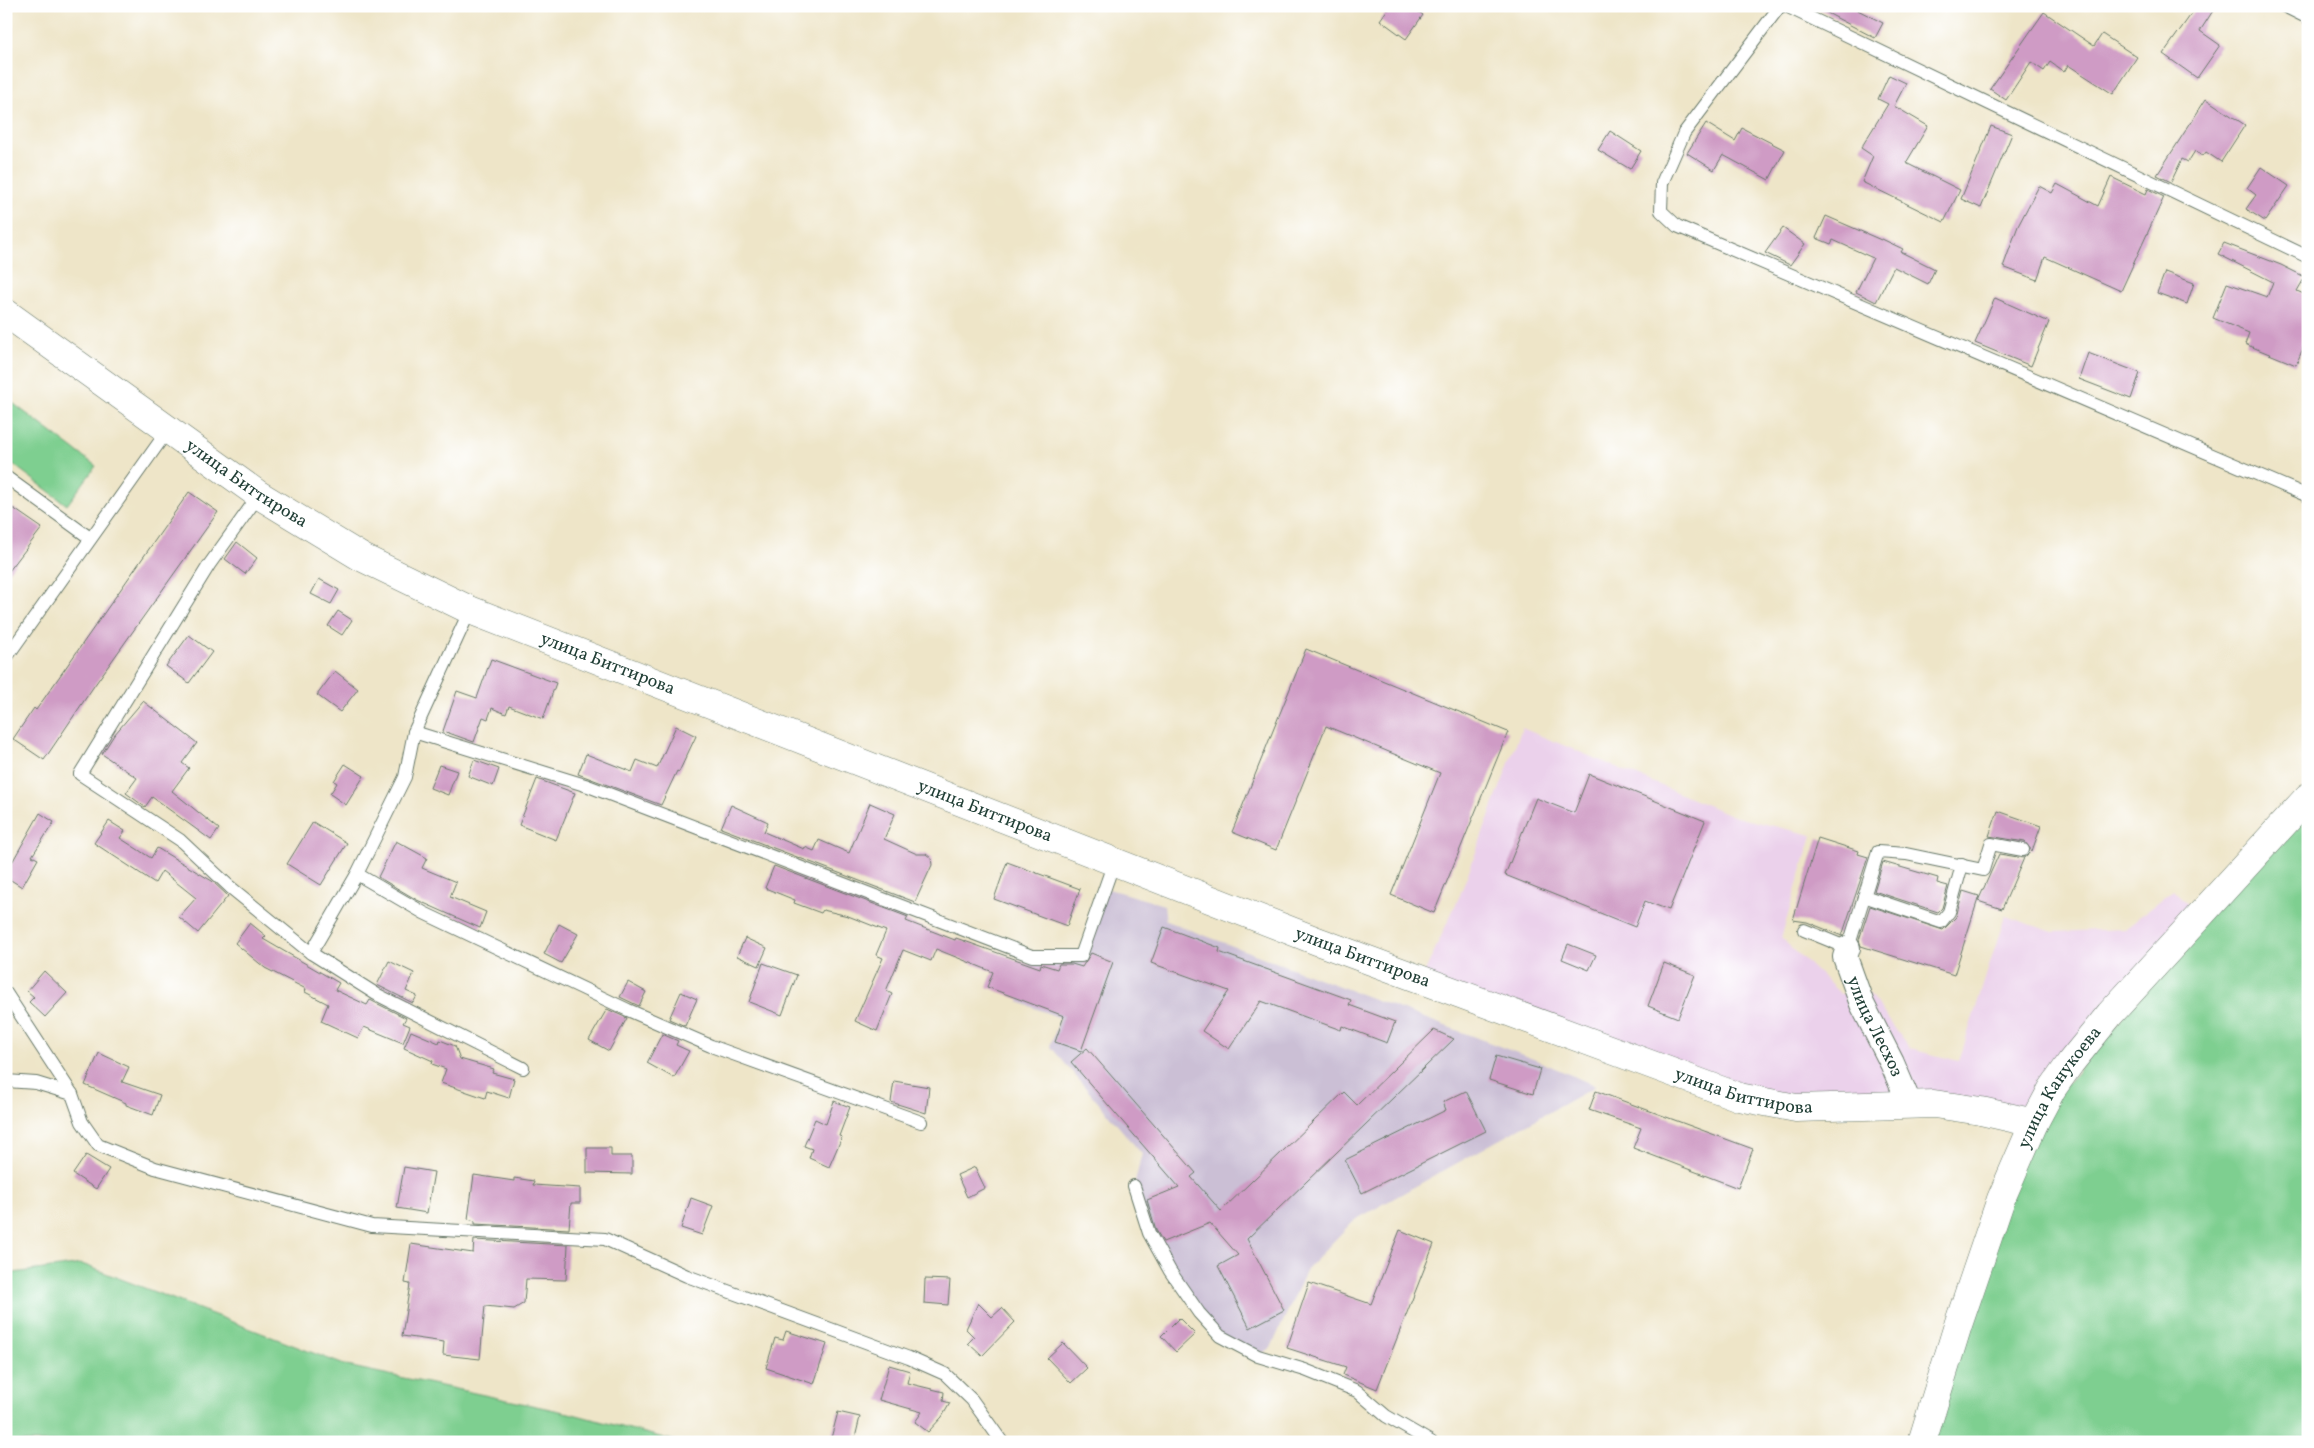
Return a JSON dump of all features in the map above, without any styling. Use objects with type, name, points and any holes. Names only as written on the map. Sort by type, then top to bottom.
[{"type":"street","name":"улица Биттирова","points":[[6,313],[259,495],[361,557],[470,610],[1475,1001],[1739,1097],[1796,1108],[1934,1104],[1959,1107],[2034,1123]]},
{"type":"street","name":"улица Канукоева","points":[[1922,1442],[1958,1325],[2001,1199],[2034,1123],[2052,1089],[2110,1014],[2308,796]]},
{"type":"street","name":"улица Лесхоз","points":[[1848,948],[1845,957],[1862,1004],[1892,1063],[1910,1105]]},
{"type":"lane","points":[[1780,6],[1684,132],[1662,183],[1661,211],[1677,226],[2308,496]]},
{"type":"lane","points":[[1786,6],[2308,257]]},
{"type":"lane","points":[[2284,6],[2308,18]]},
{"type":"lane","points":[[6,658],[168,430]]},
{"type":"lane","points":[[6,477],[90,538]]},
{"type":"lane","points":[[259,495],[209,564],[80,774],[180,840],[230,886],[311,952],[376,994],[523,1068]]},
{"type":"lane","points":[[311,952],[357,874],[405,777],[414,732],[470,610]]},
{"type":"lane","points":[[414,732],[588,786],[1032,956],[1081,956],[1114,862]]},
{"type":"lane","points":[[1804,930],[1848,948],[1878,852],[1906,854],[1983,870],[1991,844],[2022,850]]},
{"type":"lane","points":[[1864,896],[1941,922],[1949,912],[1962,865]]},
{"type":"lane","points":[[357,874],[424,913],[628,1010],[711,1046],[921,1122]]},
{"type":"lane","points":[[6,993],[72,1094],[82,1122],[98,1145],[155,1168],[372,1226],[605,1239],[687,1276],[909,1358],[945,1374],[972,1400],[1002,1442]]},
{"type":"lane","points":[[6,1081],[36,1083],[72,1094]]},
{"type":"lane","points":[[1134,1186],[1149,1233],[1170,1271],[1199,1313],[1220,1336],[1258,1356],[1306,1370],[1357,1391],[1386,1416],[1431,1442]]},
{"type":"shaded area","points":[[1522,728],[1736,817],[1812,835],[1781,938],[1841,994],[1869,993],[1910,1049],[1959,1061],[2005,916],[2053,932],[2124,929],[2173,890],[2198,916],[2034,1123],[1796,1108],[1421,980],[1460,895]]},
{"type":"shaded area","points":[[1105,888],[1164,905],[1166,921],[1541,1062],[1596,1086],[1353,1221],[1307,1269],[1271,1348],[1258,1356],[1220,1336],[1170,1271],[1134,1186],[1142,1154],[1050,1046],[1060,1018],[1019,1002],[1032,956],[1081,956]]},
{"type":"green space","points":[[6,398],[96,466],[67,505],[6,459]]},
{"type":"green space","points":[[2308,797],[2308,1442],[1922,1442],[2034,1123]]},
{"type":"green space","points":[[82,1264],[347,1366],[569,1413],[679,1442],[6,1442],[6,1274]]},
{"type":"building","points":[[1390,6],[1411,6],[1423,15],[1406,39],[1380,20]]},
{"type":"building","points":[[1814,6],[1850,6],[1883,23],[1875,38]]},
{"type":"building","points":[[2197,6],[2216,6],[2200,31],[2220,45],[2197,78],[2163,54]]},
{"type":"building","points":[[2044,12],[2094,46],[2102,34],[2137,57],[2113,94],[2068,65],[2064,72],[2050,62],[2044,71],[2031,62],[2006,100],[1990,89]]},
{"type":"building","points":[[1889,75],[1906,83],[1894,106],[1928,126],[1906,163],[1960,190],[1944,222],[1862,182],[1873,156],[1861,148],[1888,104],[1878,99]]},
{"type":"building","points":[[2206,99],[2245,125],[2221,162],[2206,152],[2203,156],[2195,151],[2188,162],[2182,159],[2171,182],[2157,175]]},
{"type":"building","points":[[1706,123],[1735,141],[1742,128],[1785,150],[1769,180],[1723,155],[1714,170],[1687,153]]},
{"type":"building","points":[[1991,126],[2012,134],[1981,208],[1961,199]]},
{"type":"building","points":[[1610,131],[1641,151],[1630,169],[1598,150]]},
{"type":"building","points":[[2261,167],[2289,186],[2265,221],[2246,209],[2256,195],[2247,188]]},
{"type":"building","points":[[2111,177],[2146,194],[2148,189],[2164,197],[2121,291],[2045,257],[2037,280],[2003,267],[2018,226],[2039,186],[2052,193],[2057,184],[2098,206]]},
{"type":"building","points":[[1826,216],[1903,249],[1901,252],[1935,269],[1928,284],[1894,267],[1876,302],[1856,292],[1873,258],[1833,240],[1831,244],[1816,238]]},
{"type":"building","points":[[1783,228],[1805,244],[1790,265],[1765,253]]},
{"type":"building","points":[[2224,243],[2281,265],[2305,277],[2297,291],[2308,296],[2308,336],[2296,365],[2245,344],[2249,333],[2213,318],[2227,283],[2267,297],[2273,282],[2218,254]]},
{"type":"building","points":[[2165,272],[2194,283],[2187,304],[2157,293]]},
{"type":"building","points":[[1995,298],[2049,322],[2031,366],[1975,343]]},
{"type":"building","points":[[2088,353],[2140,373],[2131,399],[2079,379]]},
{"type":"building","points":[[189,492],[218,512],[94,686],[44,760],[13,739],[34,708],[36,710]]},
{"type":"building","points":[[13,508],[42,528],[6,575],[6,518]]},
{"type":"building","points":[[237,542],[257,558],[245,574],[225,559]]},
{"type":"building","points":[[319,579],[339,590],[331,604],[311,594]]},
{"type":"building","points":[[338,611],[352,620],[342,635],[328,626]]},
{"type":"building","points":[[189,635],[212,652],[189,683],[166,666]]},
{"type":"building","points":[[1306,649],[1508,732],[1434,913],[1391,895],[1440,773],[1326,726],[1276,850],[1232,832]]},
{"type":"building","points":[[491,659],[556,683],[543,719],[509,706],[506,714],[492,708],[488,719],[483,717],[474,742],[443,731],[457,691],[477,698]]},
{"type":"building","points":[[335,671],[358,689],[340,712],[317,695]]},
{"type":"building","points":[[143,701],[197,743],[182,763],[189,768],[172,791],[219,829],[211,840],[152,797],[145,807],[126,793],[137,778],[102,754],[114,735]]},
{"type":"building","points":[[676,726],[696,736],[661,805],[578,774],[586,754],[632,772],[637,760],[657,768]]},
{"type":"building","points":[[474,760],[499,769],[493,786],[468,776]]},
{"type":"building","points":[[345,764],[364,776],[346,805],[330,794],[337,783],[334,781]]},
{"type":"building","points":[[439,765],[457,771],[448,795],[430,788]]},
{"type":"building","points":[[1589,774],[1705,821],[1669,910],[1645,901],[1635,927],[1505,875],[1536,798],[1574,813]]},
{"type":"building","points":[[537,779],[575,793],[556,840],[519,825]]},
{"type":"building","points":[[870,803],[895,814],[884,839],[917,854],[926,854],[931,858],[932,865],[915,902],[721,828],[731,805],[768,822],[764,832],[804,849],[805,847],[814,851],[819,840],[849,853]]},
{"type":"building","points":[[1998,811],[2041,826],[2032,851],[2025,842],[1989,836]]},
{"type":"building","points":[[40,813],[54,822],[32,856],[38,859],[22,887],[6,877],[6,873]]},
{"type":"building","points":[[109,821],[125,831],[120,838],[151,858],[157,848],[212,881],[228,896],[198,933],[179,917],[196,898],[162,871],[155,883],[94,843]]},
{"type":"building","points":[[313,822],[347,843],[321,885],[287,864]]},
{"type":"building","points":[[1818,838],[1859,851],[1858,854],[1868,857],[1842,936],[1807,922],[1793,920]]},
{"type":"building","points":[[396,841],[427,858],[422,868],[456,882],[450,897],[486,912],[480,928],[417,900],[378,877]]},
{"type":"building","points":[[1999,854],[2024,858],[2002,909],[1978,901]]},
{"type":"building","points":[[1007,862],[1080,889],[1067,926],[994,899]]},
{"type":"building","points":[[1883,862],[1938,878],[1937,883],[1948,886],[1942,908],[1938,912],[1874,891]]},
{"type":"building","points":[[774,866],[908,917],[906,921],[955,940],[956,938],[1040,968],[1041,964],[1057,969],[1059,964],[1072,964],[1082,967],[1091,953],[1113,962],[1081,1051],[1055,1042],[1064,1016],[987,987],[993,972],[936,949],[931,961],[903,950],[886,991],[892,994],[877,1031],[855,1021],[883,958],[876,955],[886,931],[848,916],[823,910],[821,913],[794,903],[795,900],[765,888]]},
{"type":"building","points":[[1963,891],[1979,896],[1954,975],[1861,946],[1859,940],[1870,906],[1943,930],[1956,917]]},
{"type":"building","points":[[250,923],[266,936],[263,939],[339,983],[335,990],[367,1005],[370,1000],[406,1018],[403,1023],[410,1026],[403,1043],[364,1027],[358,1038],[321,1021],[328,1004],[305,992],[306,989],[265,968],[235,943]]},
{"type":"building","points":[[559,924],[578,934],[561,963],[544,954]]},
{"type":"building","points":[[1164,927],[1220,948],[1219,952],[1351,1000],[1349,1005],[1395,1022],[1387,1043],[1342,1026],[1341,1030],[1261,1001],[1229,1049],[1202,1031],[1229,991],[1151,963]]},
{"type":"building","points":[[745,938],[767,948],[759,966],[737,956]]},
{"type":"building","points":[[1568,944],[1596,955],[1589,970],[1562,959]]},
{"type":"building","points":[[389,961],[414,973],[406,991],[417,996],[413,1003],[377,985]]},
{"type":"building","points":[[763,963],[797,975],[782,1015],[749,1002]]},
{"type":"building","points":[[1664,963],[1695,975],[1678,1018],[1648,1006]]},
{"type":"building","points":[[44,971],[67,993],[45,1017],[29,1002],[34,997],[27,991]]},
{"type":"building","points":[[628,982],[646,992],[639,1006],[620,997]]},
{"type":"building","points":[[681,992],[697,999],[685,1026],[669,1019]]},
{"type":"building","points":[[607,1009],[627,1018],[609,1051],[589,1040]]},
{"type":"building","points":[[1434,1030],[1454,1039],[1247,1239],[1284,1310],[1250,1328],[1218,1266],[1238,1255],[1210,1223],[1163,1242],[1156,1230],[1147,1200],[1179,1187],[1071,1062],[1087,1048],[1196,1173],[1191,1177],[1221,1211],[1344,1092],[1357,1105]]},
{"type":"building","points":[[411,1031],[439,1043],[440,1040],[455,1046],[460,1059],[494,1069],[492,1073],[514,1079],[509,1098],[487,1091],[485,1098],[441,1083],[446,1069],[432,1064],[433,1061],[404,1048]]},
{"type":"building","points":[[662,1034],[678,1041],[676,1045],[689,1051],[674,1078],[647,1063]]},
{"type":"building","points":[[99,1053],[129,1067],[122,1082],[160,1095],[153,1115],[126,1105],[126,1103],[85,1085]]},
{"type":"building","points":[[1496,1056],[1540,1069],[1533,1094],[1489,1080]]},
{"type":"building","points":[[894,1081],[929,1087],[926,1113],[891,1102]]},
{"type":"building","points":[[1466,1091],[1486,1131],[1362,1193],[1345,1160],[1446,1110],[1443,1102]]},
{"type":"building","points":[[1596,1091],[1753,1149],[1738,1188],[1633,1148],[1641,1128],[1589,1110]]},
{"type":"building","points":[[834,1101],[850,1107],[839,1136],[842,1137],[829,1167],[809,1158],[812,1149],[804,1146],[815,1119],[826,1124]]},
{"type":"building","points":[[587,1148],[611,1148],[611,1156],[632,1156],[632,1174],[587,1173]]},
{"type":"building","points":[[86,1155],[109,1169],[96,1189],[73,1174]]},
{"type":"building","points":[[404,1167],[434,1172],[427,1213],[397,1208]]},
{"type":"building","points":[[975,1167],[985,1188],[967,1197],[957,1175]]},
{"type":"building","points":[[474,1175],[514,1181],[514,1178],[534,1181],[533,1185],[580,1188],[580,1203],[571,1203],[569,1229],[475,1224],[475,1221],[468,1219]]},
{"type":"building","points":[[691,1198],[713,1206],[702,1235],[681,1228]]},
{"type":"building","points":[[1400,1230],[1434,1244],[1377,1389],[1343,1375],[1346,1367],[1287,1348],[1309,1283],[1371,1304]]},
{"type":"building","points":[[474,1240],[568,1245],[566,1280],[526,1279],[524,1303],[514,1309],[485,1306],[480,1359],[443,1355],[444,1342],[402,1336],[410,1284],[405,1283],[411,1244],[473,1253]]},
{"type":"building","points":[[925,1279],[950,1280],[948,1305],[924,1303]]},
{"type":"building","points":[[978,1303],[992,1317],[1002,1308],[1015,1322],[982,1356],[968,1343],[974,1337],[966,1329]]},
{"type":"building","points":[[1179,1318],[1195,1334],[1176,1352],[1161,1336]]},
{"type":"building","points":[[786,1331],[827,1344],[814,1384],[766,1368],[775,1338],[783,1340]]},
{"type":"building","points":[[1063,1343],[1087,1368],[1071,1383],[1047,1358]]},
{"type":"building","points":[[889,1365],[910,1371],[907,1383],[944,1392],[943,1401],[950,1403],[942,1417],[928,1432],[915,1422],[922,1412],[879,1400]]},
{"type":"building","points":[[838,1412],[860,1417],[854,1442],[830,1442]]}]
